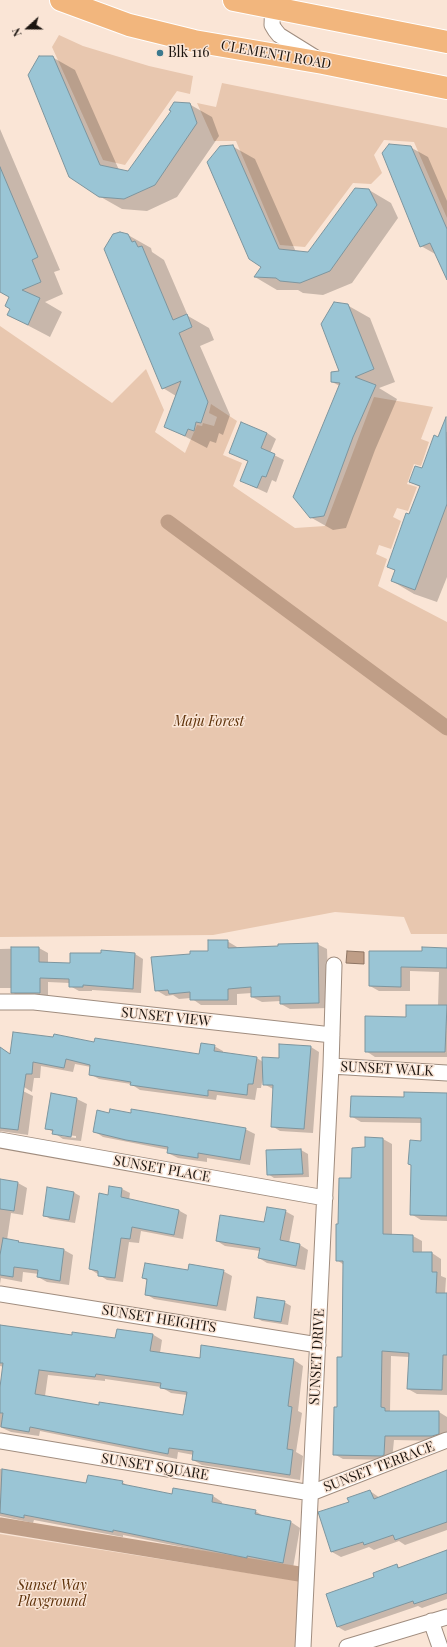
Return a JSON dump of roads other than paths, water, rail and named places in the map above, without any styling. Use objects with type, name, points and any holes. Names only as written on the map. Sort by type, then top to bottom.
[{"type":"main road","name":"CLEMENTI ROAD","points":[[61,0],[129,25],[194,41],[323,63],[447,88]]},
{"type":"main road","points":[[234,0],[273,4],[447,42]]},
{"type":"street","points":[[273,4],[272,25],[279,35],[323,63]]},
{"type":"street","name":"SUNSET WALK","points":[[334,965],[331,1066],[447,1073]]},
{"type":"street","name":"SUNSET VIEW","points":[[0,1002],[34,1002],[332,1035]]},
{"type":"street","name":"SUNSET DRIVE","points":[[303,1647],[331,1066]]},
{"type":"street","name":"SUNSET PLACE","points":[[0,1140],[325,1198]]},
{"type":"street","name":"SUNSET HEIGHTS","points":[[0,1294],[318,1345]]},
{"type":"street","name":"SUNSET TERRACE","points":[[311,1493],[447,1440]]},
{"type":"street","name":"SUNSET SQUARE","points":[[0,1441],[311,1493]]},
{"type":"street","points":[[347,1647],[447,1617]]},
{"type":"street","points":[[432,1621],[440,1647]]},
{"type":"waterway","points":[[168,522],[447,728]]},
{"type":"waterway","points":[[0,1525],[299,1574]]},
{"type":"place","name":"Blk 116","points":[[160,53]]},
{"type":"park label","name":"Maju Forest","points":[[209,722]]},
{"type":"park label","name":"Sunset Way Playground","points":[[52,1594]]}]
